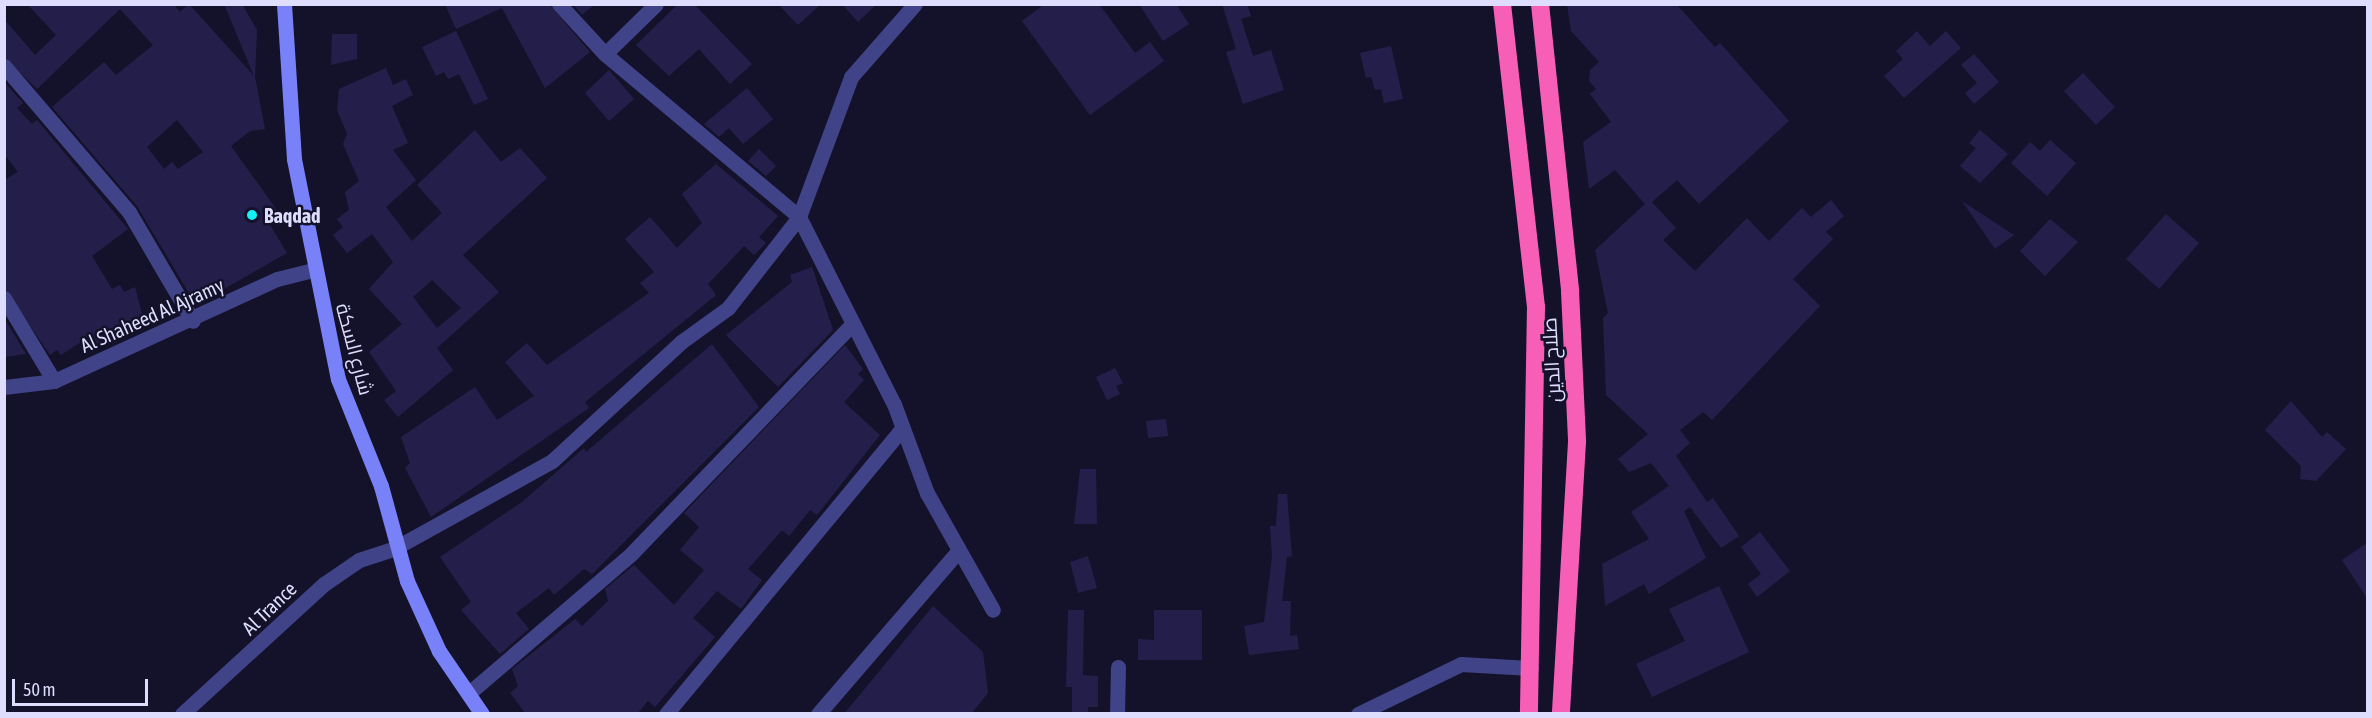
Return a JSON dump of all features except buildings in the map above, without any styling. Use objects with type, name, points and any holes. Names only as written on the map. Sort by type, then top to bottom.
[{"type":"highway","name":"صلاح الدين","points":[[1502,4],[1536,307],[1529,714]]},
{"type":"highway","name":"صلاح الدين","points":[[1540,4],[1570,291],[1577,442],[1561,714]]},
{"type":"street","name":"شارع السكة","points":[[284,4],[294,159],[313,270],[338,379],[381,486],[394,548],[439,651],[482,714]]},
{"type":"street","points":[[559,4],[605,54],[799,217],[903,428],[927,493],[993,610]]},
{"type":"street","points":[[605,54],[656,4]]},
{"type":"street","name":"Al Trance","points":[[182,714],[324,584],[359,560],[394,548],[552,461],[681,342],[728,308],[799,217],[851,77],[915,4]]},
{"type":"street","points":[[4,66],[129,212],[193,321]]},
{"type":"street","name":"Al Shaheed Al Ajramy","points":[[4,387],[54,381],[193,321],[277,279],[313,270]]},
{"type":"street","points":[[4,298],[54,381]]},
{"type":"street","points":[[468,693],[631,555],[852,324]]},
{"type":"street","points":[[666,714],[903,428]]},
{"type":"street","points":[[818,714],[959,550]]},
{"type":"street","points":[[1358,714],[1461,664],[1531,668]]},
{"type":"street","points":[[1117,714],[1118,667]]},
{"type":"place","name":"Baqdad","points":[[252,215]]}]
